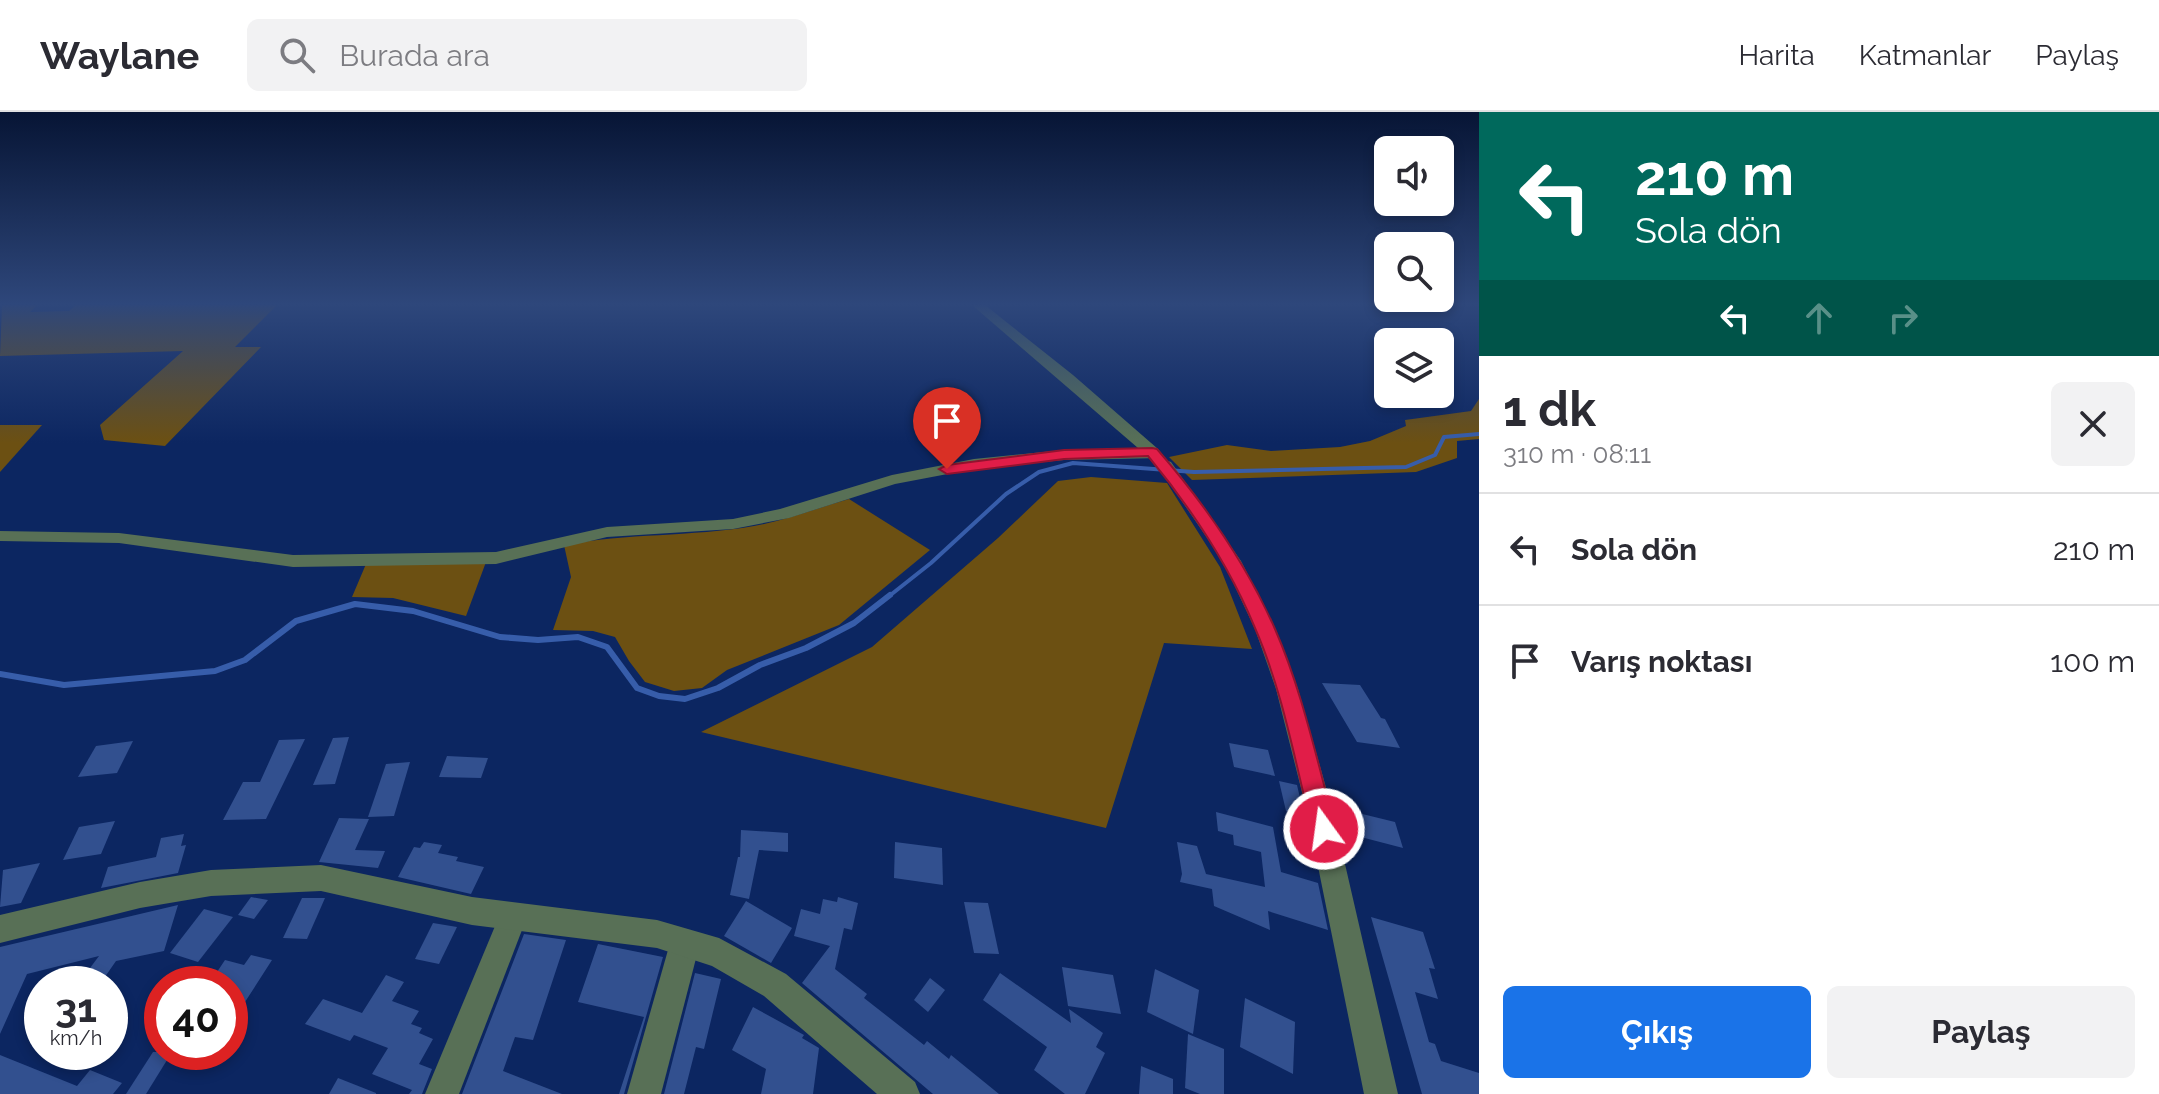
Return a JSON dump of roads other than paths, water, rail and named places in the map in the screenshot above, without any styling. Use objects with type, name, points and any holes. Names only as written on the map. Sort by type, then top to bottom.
[{"type":"street","points":[[1034,351],[1164,466],[1232,561],[1265,629],[1287,689],[1324,829],[1381,1094]]},
{"type":"street","points":[[0,536],[119,538],[293,561],[496,558],[607,532],[733,524],[783,514],[892,480],[974,464],[1064,455],[1164,466]]},
{"type":"street","points":[[0,929],[140,895],[211,883],[321,878],[472,911],[657,934],[719,953],[775,985],[903,1094]]},
{"type":"street","points":[[442,1094],[513,917]]},
{"type":"street","points":[[644,1094],[685,943]]},
{"type":"waterway","points":[[888,597],[931,563],[1006,494],[1039,472],[1073,463],[1194,472],[1406,467],[1435,455],[1444,437],[1479,434]]},
{"type":"waterway","points":[[0,674],[64,685],[215,671],[245,660],[296,621],[355,604],[413,611],[500,637],[538,640],[578,637],[607,647],[637,688],[659,696],[685,699],[718,688],[760,665],[806,648],[854,623],[890,595]]}]
